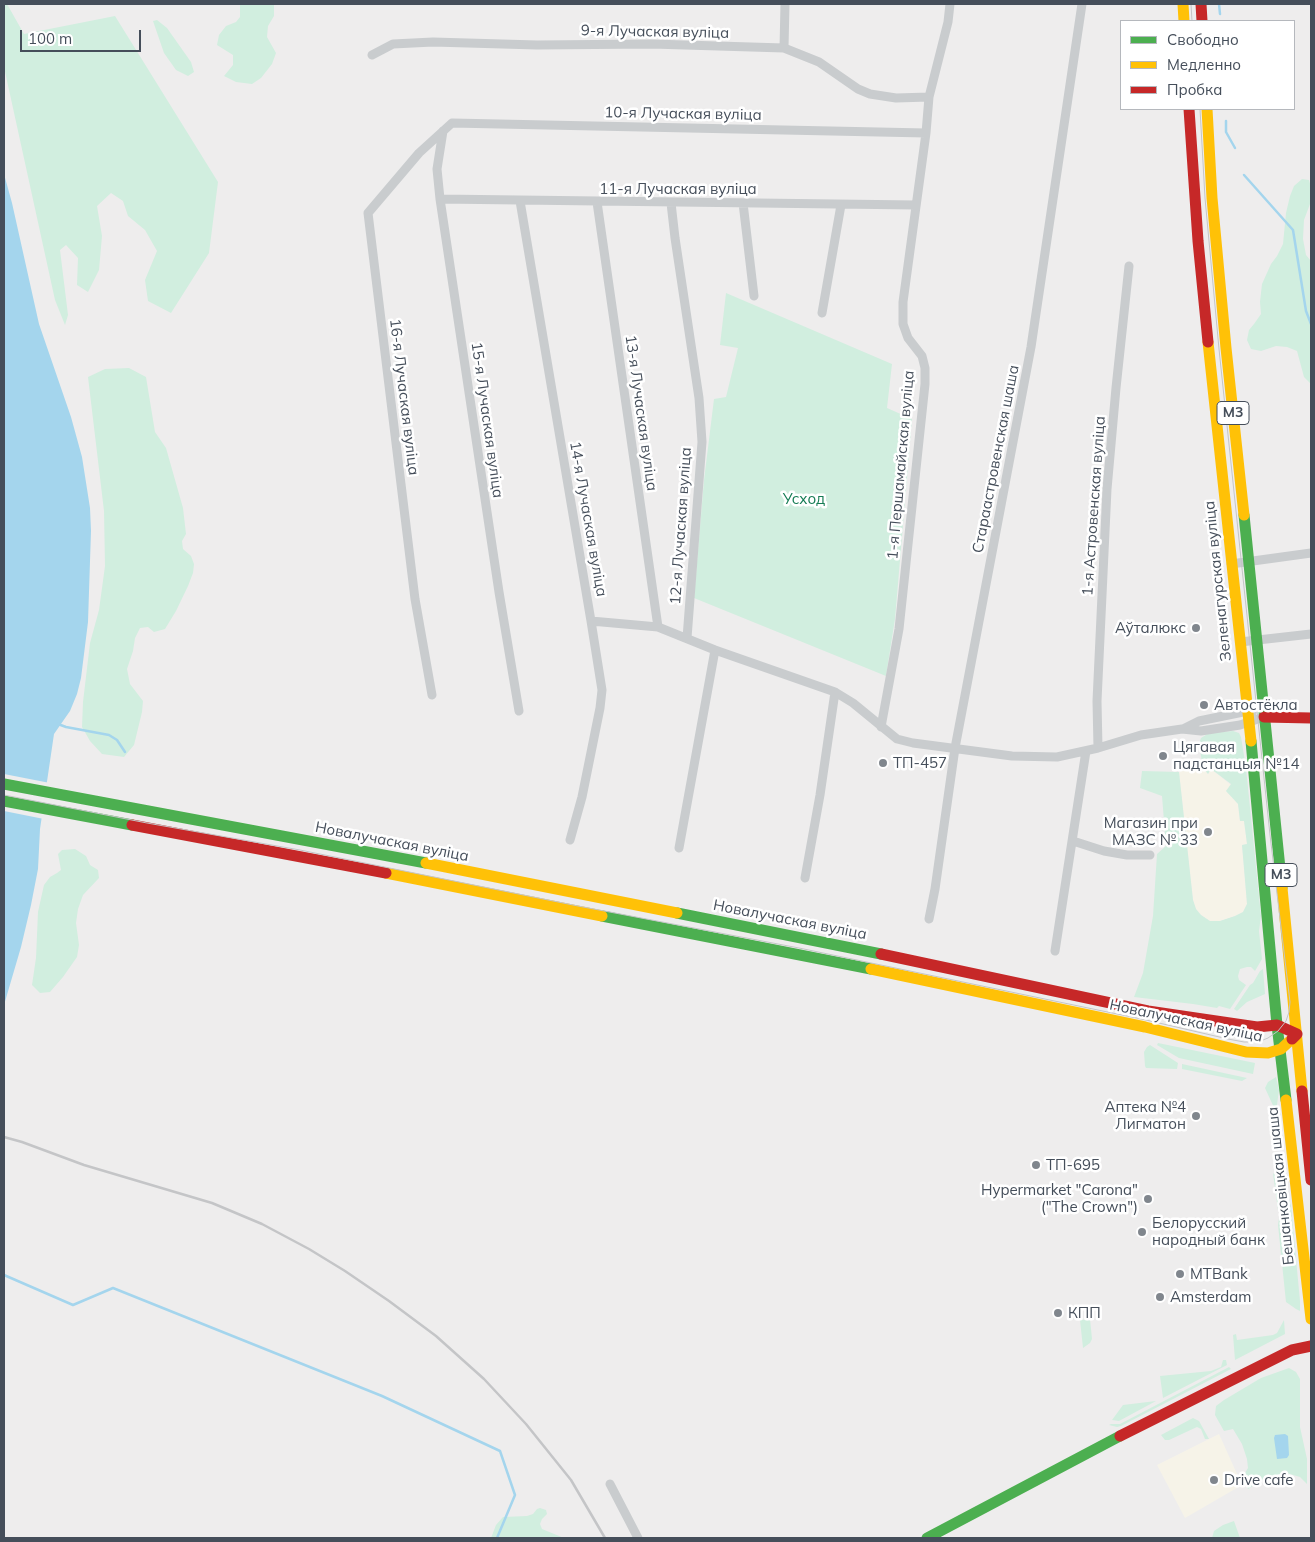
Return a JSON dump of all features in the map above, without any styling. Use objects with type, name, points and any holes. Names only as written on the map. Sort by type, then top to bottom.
[{"type":"main road","points":[[1183,4],[1184,20]]},
{"type":"main road","points":[[1201,4],[1202,20]]},
{"type":"main road","name":"Зеленагурская вуліца","points":[[1189,110],[1198,232],[1248,717],[1277,1025],[1281,1049]]},
{"type":"main road","name":"М3","points":[[1207,110],[1212,198],[1226,348],[1298,1034]]},
{"type":"main road","points":[[1264,717],[1311,718]]},
{"type":"main road","name":"Новалучаская вуліца","points":[[4,784],[302,839],[924,962],[1148,1010],[1256,1027],[1277,1025],[1298,1034],[1281,1049],[1268,1054],[1246,1052],[1145,1027],[894,974],[4,801]]},
{"type":"main road","name":"Бешанковіцкая шаша","points":[[1298,1034],[1311,1180]]},
{"type":"main road","name":"Бешанковіцкая шаша","points":[[1281,1049],[1311,1318]]},
{"type":"main road","points":[[927,1538],[1240,1375],[1292,1350],[1311,1346]]},
{"type":"street","points":[[784,48],[785,4]]},
{"type":"street","name":"1-я Першамайская вуліца","points":[[882,727],[898,629],[925,384],[925,368],[922,356],[908,338],[902,324],[903,302],[926,133],[929,97],[948,22],[950,4]]},
{"type":"street","name":"Стараастровенская шаша","points":[[930,919],[955,748],[1031,347],[1082,4]]},
{"type":"street","name":"9-я Лучаская вуліца","points":[[372,55],[393,44],[433,42],[538,45],[652,44],[784,48],[819,62],[858,89],[870,94],[896,98],[929,97]]},
{"type":"street","name":"10-я Лучаская вуліца","points":[[443,131],[452,123],[926,133]]},
{"type":"street","name":"15-я Лучаская вуліца","points":[[443,131],[437,169],[440,199],[498,592],[519,711]]},
{"type":"street","name":"16-я Лучаская вуліца","points":[[432,696],[415,600],[368,213],[419,153],[443,131]]},
{"type":"street","name":"11-я Лучаская вуліца","points":[[440,199],[520,202],[916,205]]},
{"type":"street","name":"14-я Лучаская вуліца","points":[[520,202],[602,690],[584,788],[570,840]]},
{"type":"street","name":"13-я Лучаская вуліца","points":[[597,202],[658,627]]},
{"type":"street","name":"12-я Лучаская вуліца","points":[[671,202],[674,238],[699,398],[702,442],[687,638]]},
{"type":"street","points":[[742,203],[754,296]]},
{"type":"street","points":[[822,313],[841,205]]},
{"type":"street","name":"1-я Астровенская вуліца","points":[[1098,748],[1097,701],[1107,488],[1129,266]]},
{"type":"street","points":[[1210,351],[1226,348]]},
{"type":"street","points":[[1231,564],[1311,553]]},
{"type":"street","points":[[1236,611],[1254,610]]},
{"type":"street","points":[[591,621],[658,627],[715,650],[835,692],[897,739],[913,743],[1012,756],[1057,757],[1141,736],[1182,729],[1199,720],[1264,717]]},
{"type":"street","points":[[1240,642],[1311,634]]},
{"type":"street","points":[[679,848],[715,650]]},
{"type":"street","points":[[805,878],[820,795],[835,692]]},
{"type":"street","points":[[1055,952],[1086,751]]},
{"type":"street","points":[[299,857],[302,839]]},
{"type":"street","points":[[1073,841],[1104,851],[1127,855],[1150,855]]},
{"type":"street","points":[[1145,1027],[1148,1010]]},
{"type":"street","points":[[610,1484],[638,1538]]},
{"type":"shaded area","points":[[1202,764],[1208,774],[1211,769],[1231,785],[1226,791],[1238,804],[1240,821],[1244,821],[1247,844],[1242,845],[1247,904],[1243,912],[1220,921],[1210,921],[1201,915],[1196,909],[1193,900],[1179,772]]},
{"type":"shaded area","points":[[1219,1434],[1242,1485],[1185,1518],[1157,1465]]},
{"type":"green space","points":[[4,4],[7,4],[24,34],[115,16],[218,182],[209,253],[171,313],[148,301],[145,280],[157,251],[145,230],[128,216],[123,201],[111,193],[97,206],[102,236],[99,270],[88,292],[77,285],[78,258],[66,245],[60,250],[68,315],[65,325],[55,300],[4,67]]},
{"type":"green space","points":[[240,4],[274,4],[274,16],[268,26],[267,37],[276,53],[272,64],[261,78],[252,84],[236,82],[224,76],[233,65],[233,55],[217,45],[219,35],[226,26],[236,22],[240,17]]},
{"type":"green space","points":[[157,20],[167,28],[191,62],[194,72],[188,76],[176,70],[164,53],[153,21]]},
{"type":"green space","points":[[1302,179],[1309,180],[1311,187],[1310,204],[1304,220],[1303,239],[1306,255],[1311,261],[1311,384],[1304,377],[1297,351],[1287,347],[1276,346],[1261,351],[1251,349],[1247,340],[1249,330],[1261,314],[1262,284],[1283,244],[1286,213],[1290,196],[1294,186]]},
{"type":"green space","name":"Усход","points":[[726,293],[892,364],[887,408],[912,419],[895,619],[886,676],[694,598],[704,480],[714,399],[726,397],[738,348],[720,345]]},
{"type":"green space","points":[[129,368],[146,377],[155,432],[166,448],[183,508],[186,534],[182,541],[183,549],[191,556],[194,564],[188,586],[165,629],[154,632],[148,627],[140,628],[135,638],[127,669],[130,684],[143,701],[142,712],[134,745],[124,757],[102,754],[90,741],[82,727],[90,643],[99,610],[105,566],[104,511],[88,377],[105,369]]},
{"type":"green space","points":[[1233,731],[1239,733],[1241,737],[1246,768],[1261,916],[1259,931],[1262,959],[1255,971],[1251,967],[1240,969],[1239,980],[1246,985],[1230,1009],[1219,1006],[1217,1008],[1134,997],[1143,973],[1153,916],[1157,854],[1166,846],[1162,796],[1140,788],[1142,771],[1179,772],[1193,900],[1196,909],[1210,921],[1220,921],[1243,912],[1247,904],[1242,845],[1247,844],[1244,821],[1240,821],[1238,804],[1226,791],[1231,784],[1211,769],[1208,774],[1203,768],[1199,744],[1201,738],[1209,733]]},
{"type":"green space","points":[[75,849],[86,856],[90,865],[98,870],[99,878],[83,895],[78,909],[76,923],[79,945],[77,957],[50,992],[40,993],[32,985],[36,958],[38,912],[44,885],[50,877],[61,870],[58,854],[62,850]]},
{"type":"green space","points":[[1263,969],[1265,994],[1247,1002],[1237,1011],[1234,1009],[1260,971]]},
{"type":"green space","points":[[1158,1043],[1255,1063],[1253,1074],[1179,1058],[1157,1045]]},
{"type":"green space","points":[[1150,1045],[1178,1063],[1177,1069],[1146,1068],[1144,1052]]},
{"type":"green space","points":[[1182,1064],[1247,1078],[1242,1081],[1182,1069]]},
{"type":"green space","points":[[1276,1077],[1279,1090],[1276,1112],[1265,1088],[1268,1082]]},
{"type":"green space","points":[[1273,1173],[1282,1185],[1278,1210]]},
{"type":"green space","points":[[1284,1185],[1291,1206],[1300,1311],[1286,1302],[1278,1225]]},
{"type":"green space","points":[[1090,1319],[1092,1339],[1083,1348],[1080,1320]]},
{"type":"green space","points":[[1284,1320],[1285,1334],[1235,1360],[1233,1335],[1236,1334],[1237,1340],[1273,1335],[1277,1333]]},
{"type":"green space","points":[[1223,1360],[1226,1360],[1227,1365],[1163,1398],[1160,1376],[1211,1371],[1221,1367]]},
{"type":"green space","points":[[1229,1367],[1231,1369],[1121,1426],[1109,1425],[1120,1424]]},
{"type":"green space","points":[[1289,1368],[1296,1372],[1300,1379],[1300,1427],[1307,1459],[1307,1484],[1300,1477],[1286,1473],[1265,1478],[1248,1489],[1243,1476],[1248,1468],[1242,1444],[1233,1429],[1224,1431],[1215,1415],[1216,1406],[1261,1378]]},
{"type":"green space","points":[[1156,1401],[1119,1421],[1112,1420],[1123,1405]]},
{"type":"green space","points":[[1193,1418],[1199,1421],[1209,1439],[1205,1439],[1201,1429],[1197,1427],[1169,1440],[1165,1440],[1161,1435]]},
{"type":"green space","points":[[540,1508],[546,1510],[547,1514],[540,1524],[542,1529],[564,1538],[491,1538],[496,1525],[503,1517],[527,1516]]},
{"type":"green space","points":[[1234,1521],[1240,1538],[1212,1538],[1214,1531]]},
{"type":"water","points":[[4,174],[39,324],[71,417],[82,457],[90,508],[91,531],[88,622],[81,678],[70,711],[54,734],[40,829],[38,869],[21,947],[4,1005]]},
{"type":"water","points":[[1285,1434],[1288,1436],[1289,1455],[1287,1458],[1277,1459],[1274,1438],[1275,1435]]},
{"type":"pier","points":[[4,774],[50,783],[44,819],[4,811]]},
{"type":"waterway","points":[[1219,4],[1220,14]]},
{"type":"waterway","points":[[1226,121],[1226,132],[1235,148]]},
{"type":"waterway","points":[[1244,175],[1293,230],[1306,311],[1311,324]]},
{"type":"waterway","points":[[58,724],[109,735],[117,740],[125,752]]},
{"type":"waterway","points":[[4,1275],[73,1305],[113,1288],[382,1396],[500,1451],[515,1495],[497,1538]]},
{"type":"tram line","points":[[1191,4],[1192,20]]},
{"type":"tram line","points":[[4,795],[300,850],[799,948],[1146,1020],[1228,1039],[1258,1042],[1268,1038],[1278,1031],[1286,1021],[1290,1002],[1270,835],[1219,349],[1205,198],[1200,110]]},
{"type":"railway","points":[[4,1137],[84,1165],[212,1203],[262,1224],[345,1271],[436,1336],[484,1379],[526,1424],[571,1480],[605,1538]]},
{"type":"traffic: fast","points":[[1244,515],[1282,888]]},
{"type":"traffic: fast","points":[[1251,741],[1277,1025],[1286,1100]]},
{"type":"traffic: fast","points":[[4,784],[426,863]]},
{"type":"traffic: fast","points":[[4,801],[132,825]]},
{"type":"traffic: fast","points":[[677,913],[881,954]]},
{"type":"traffic: fast","points":[[602,916],[871,969]]},
{"type":"traffic: fast","points":[[927,1538],[1120,1436]]},
{"type":"traffic: slow","points":[[1183,4],[1184,20]]},
{"type":"traffic: slow","points":[[1207,110],[1212,198],[1244,515]]},
{"type":"traffic: slow","points":[[1208,342],[1251,741]]},
{"type":"traffic: slow","points":[[426,863],[677,913]]},
{"type":"traffic: slow","points":[[386,873],[602,916]]},
{"type":"traffic: slow","points":[[1282,888],[1302,1091]]},
{"type":"traffic: slow","points":[[871,969],[1145,1027],[1246,1052],[1268,1053],[1281,1049],[1292,1039]]},
{"type":"traffic: slow","points":[[1286,1100],[1311,1319]]},
{"type":"traffic: jam","points":[[1201,4],[1202,20]]},
{"type":"traffic: jam","points":[[1189,110],[1198,241],[1208,342]]},
{"type":"traffic: jam","points":[[1264,717],[1311,718]]},
{"type":"traffic: jam","points":[[132,825],[386,873]]},
{"type":"traffic: jam","points":[[881,954],[1148,1011],[1257,1027],[1277,1025],[1297,1034],[1292,1039]]},
{"type":"traffic: jam","points":[[1302,1091],[1311,1180]]},
{"type":"traffic: jam","points":[[1120,1436],[1292,1350],[1311,1346]]},
{"type":"place","name":"Аўталюкс","points":[[1196,628]]},
{"type":"place","name":"Автостёкла","points":[[1204,705]]},
{"type":"place","name":"Цягавая падстанцыя №14","points":[[1163,756]]},
{"type":"place","name":"ТП-457","points":[[883,763]]},
{"type":"place","name":"Магазин при МАЗС № 33","points":[[1208,832]]},
{"type":"place","name":"Аптека №4 Лигматон","points":[[1196,1116]]},
{"type":"place","name":"ТП-695","points":[[1036,1165]]},
{"type":"place","name":"Hypermarket \"Carona\" (\"The Crown\")","points":[[1148,1199]]},
{"type":"place","name":"Белорусский народный банк","points":[[1142,1232]]},
{"type":"place","name":"MTBank","points":[[1180,1274]]},
{"type":"place","name":"Amsterdam","points":[[1160,1297]]},
{"type":"place","name":"КПП","points":[[1058,1313]]},
{"type":"place","name":"Drive cafe","points":[[1214,1480]]}]
